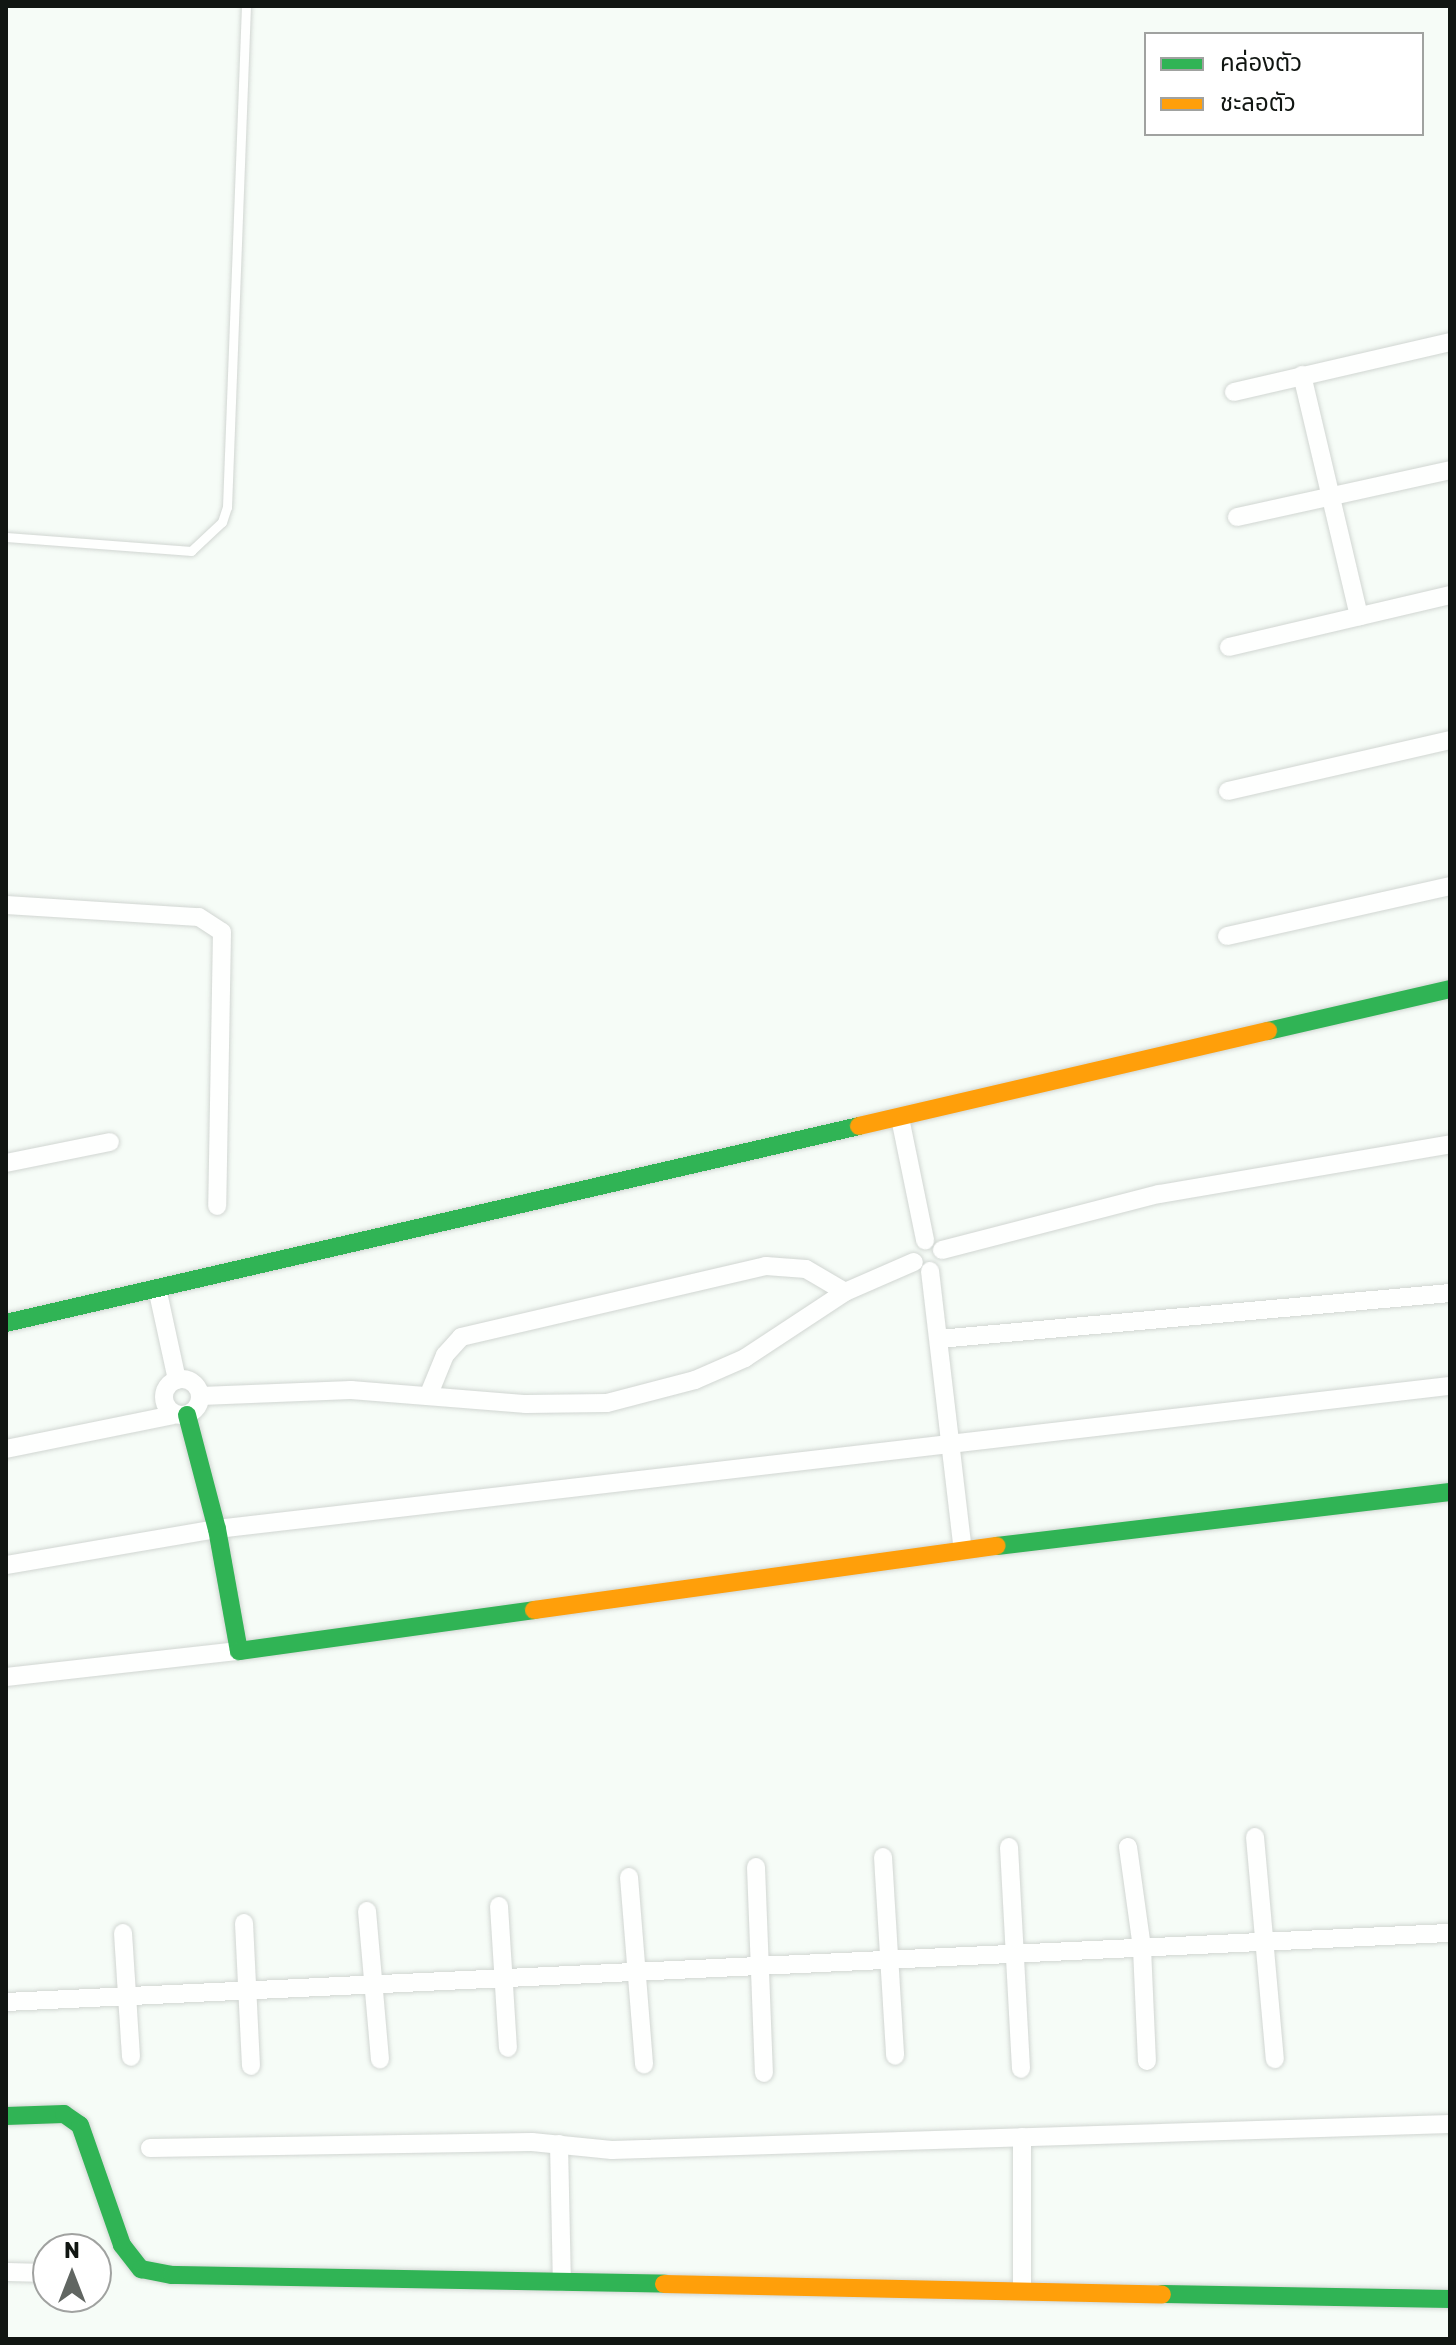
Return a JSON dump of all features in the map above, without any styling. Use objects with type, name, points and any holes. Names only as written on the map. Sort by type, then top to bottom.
[{"type":"street","points":[[1234,392],[1450,342]]},
{"type":"street","points":[[1302,375],[1359,616]]},
{"type":"street","points":[[1237,517],[1450,470]]},
{"type":"street","points":[[1229,647],[1450,595]]},
{"type":"street","points":[[1228,791],[1450,740]]},
{"type":"street","points":[[1227,936],[1450,886]]},
{"type":"street","points":[[6,905],[145,911],[199,917],[222,932],[217,1206]]},
{"type":"street","points":[[6,1323],[1450,989]]},
{"type":"street","points":[[900,1118],[925,1240],[942,1250],[1159,1194],[1450,1144]]},
{"type":"street","points":[[6,1163],[110,1142]]},
{"type":"street","points":[[925,1240],[913,1251],[922,1266],[939,1339],[963,1550]]},
{"type":"street","points":[[201,1396],[351,1390],[566,1406],[642,1396],[745,1358],[845,1292],[943,1260],[942,1250]]},
{"type":"street","points":[[429,1394],[445,1355],[461,1337],[766,1266],[806,1269],[845,1292]]},
{"type":"street","points":[[157,1288],[177,1380]]},
{"type":"street","points":[[939,1339],[1450,1293]]},
{"type":"street","points":[[6,1449],[180,1415],[199,1407],[201,1396],[196,1385],[177,1380]]},
{"type":"street","points":[[177,1380],[166,1389],[164,1403],[180,1415],[217,1529],[239,1651]]},
{"type":"street","points":[[6,1565],[217,1529],[1450,1386]]},
{"type":"street","points":[[6,1677],[239,1651],[963,1550],[1450,1492]]},
{"type":"street","points":[[1255,1837],[1268,1942],[1275,2059]]},
{"type":"street","points":[[1009,1847],[1021,2069]]},
{"type":"street","points":[[1128,1847],[1142,1948],[1147,2061]]},
{"type":"street","points":[[883,1857],[895,2056]]},
{"type":"street","points":[[756,1867],[763,1966],[764,2073]]},
{"type":"street","points":[[629,1877],[644,2064]]},
{"type":"street","points":[[499,1906],[508,2048]]},
{"type":"street","points":[[367,1911],[380,2059]]},
{"type":"street","points":[[244,1923],[251,2066]]},
{"type":"street","points":[[123,1933],[131,2057]]},
{"type":"street","points":[[6,2002],[1450,1933]]},
{"type":"street","points":[[6,2116],[64,2114],[80,2125],[122,2245],[141,2269],[172,2275],[1450,2299]]},
{"type":"street","points":[[150,2148],[559,2144],[612,2150],[1450,2124]]},
{"type":"street","points":[[1022,2137],[1022,2291]]},
{"type":"street","points":[[559,2144],[562,2282]]},
{"type":"street","points":[[6,2272],[32,2273]]},
{"type":"lane","points":[[6,537],[191,551],[222,522],[227,507],[246,6]]},
{"type":"traffic: fast","points":[[1268,1031],[1450,989]]},
{"type":"traffic: fast","points":[[6,1323],[859,1126]]},
{"type":"traffic: fast","points":[[187,1415],[217,1529],[239,1651],[534,1610]]},
{"type":"traffic: fast","points":[[997,1546],[1450,1492]]},
{"type":"traffic: fast","points":[[6,2116],[64,2114],[80,2125],[122,2245],[141,2269],[172,2275],[664,2284]]},
{"type":"traffic: fast","points":[[1162,2294],[1450,2299]]},
{"type":"traffic: slow","points":[[859,1126],[1268,1031]]},
{"type":"traffic: slow","points":[[534,1610],[997,1546]]},
{"type":"traffic: slow","points":[[664,2284],[1162,2294]]}]
